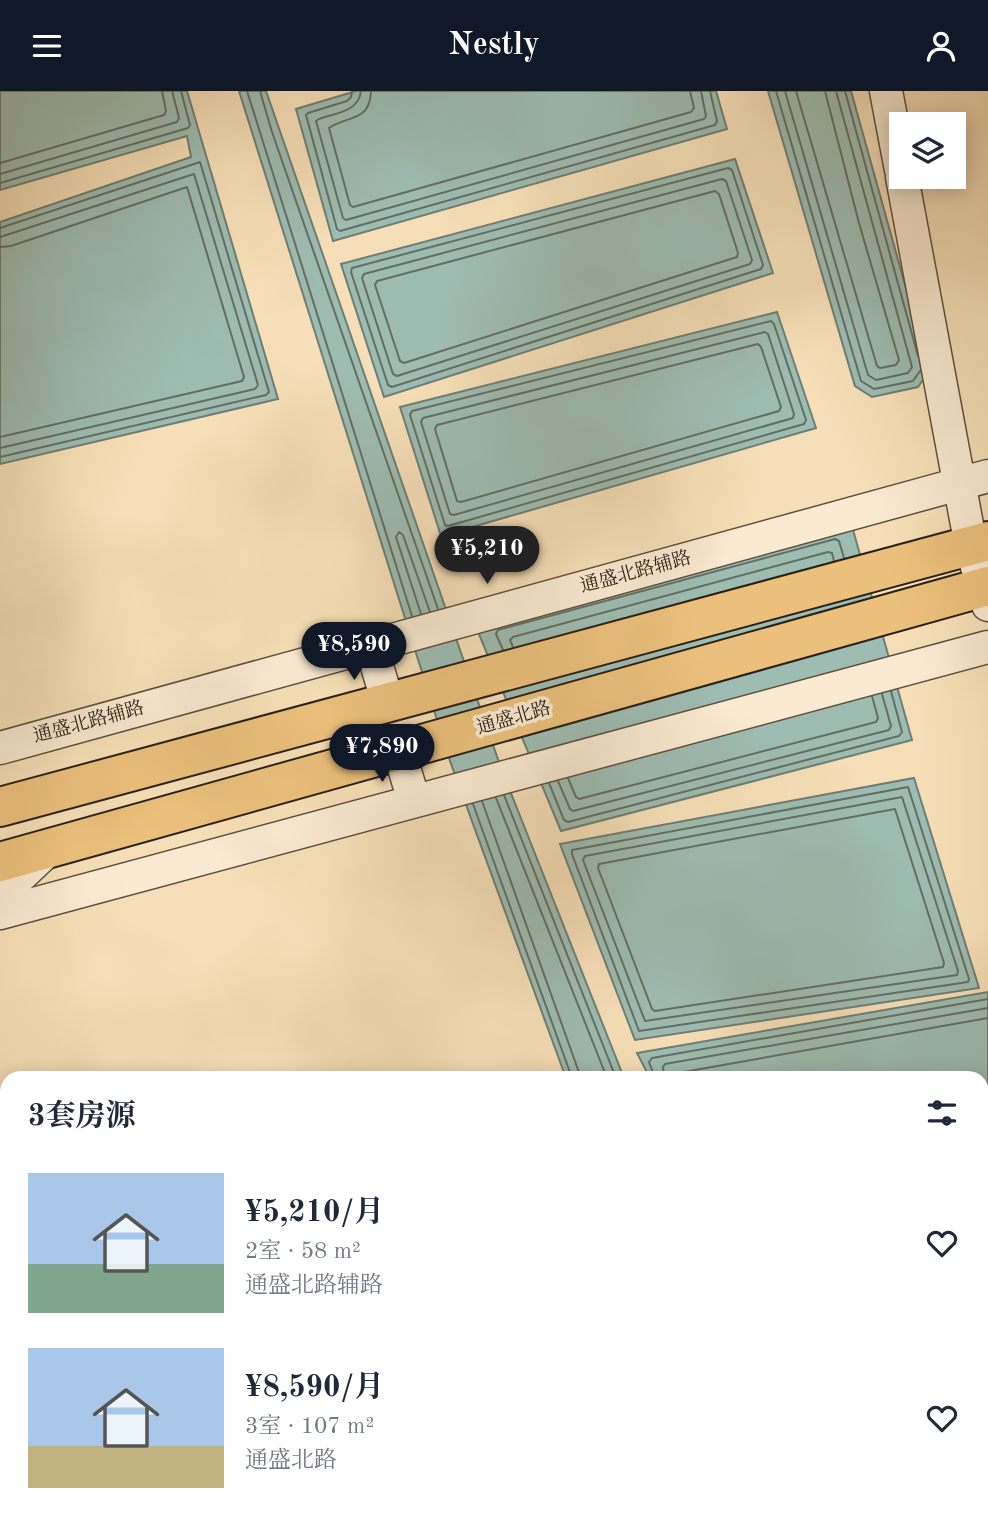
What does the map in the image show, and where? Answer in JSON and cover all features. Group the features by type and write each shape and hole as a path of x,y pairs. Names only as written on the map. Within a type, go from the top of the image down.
{"main road":[{"path":"10,799 388,703 979,544"},
{"name":"通盛北路","path":"0,862 986,593"}],"street":[{"path":"886,91 890,112"},
{"path":"905,189 974,479 986,593"},
{"name":"通盛北路辅路","path":"0,748 974,479"},
{"path":"371,646 388,703"},
{"path":"0,912 988,647"},
{"path":"399,751 414,801"},
{"path":"0,895 51,848"}],"water":[{"path":"0,91 187,91 278,399 0,464 0,222 191,157 187,136 0,190"},
{"path":"239,91 266,91 501,768 621,1071 563,1071 450,761"},
{"path":"356,91 716,91 727,129 333,241 296,109"},
{"path":"768,91 851,91 929,371 918,387 872,397 855,386"},
{"path":"735,159 773,273 384,397 341,264"},
{"path":"777,312 816,428 441,536 400,407"},
{"path":"850,519 912,740 561,831 473,620"},
{"path":"914,778 979,988 635,1040 560,844"},
{"path":"988,992 988,1071 646,1071 637,1053"}]}
